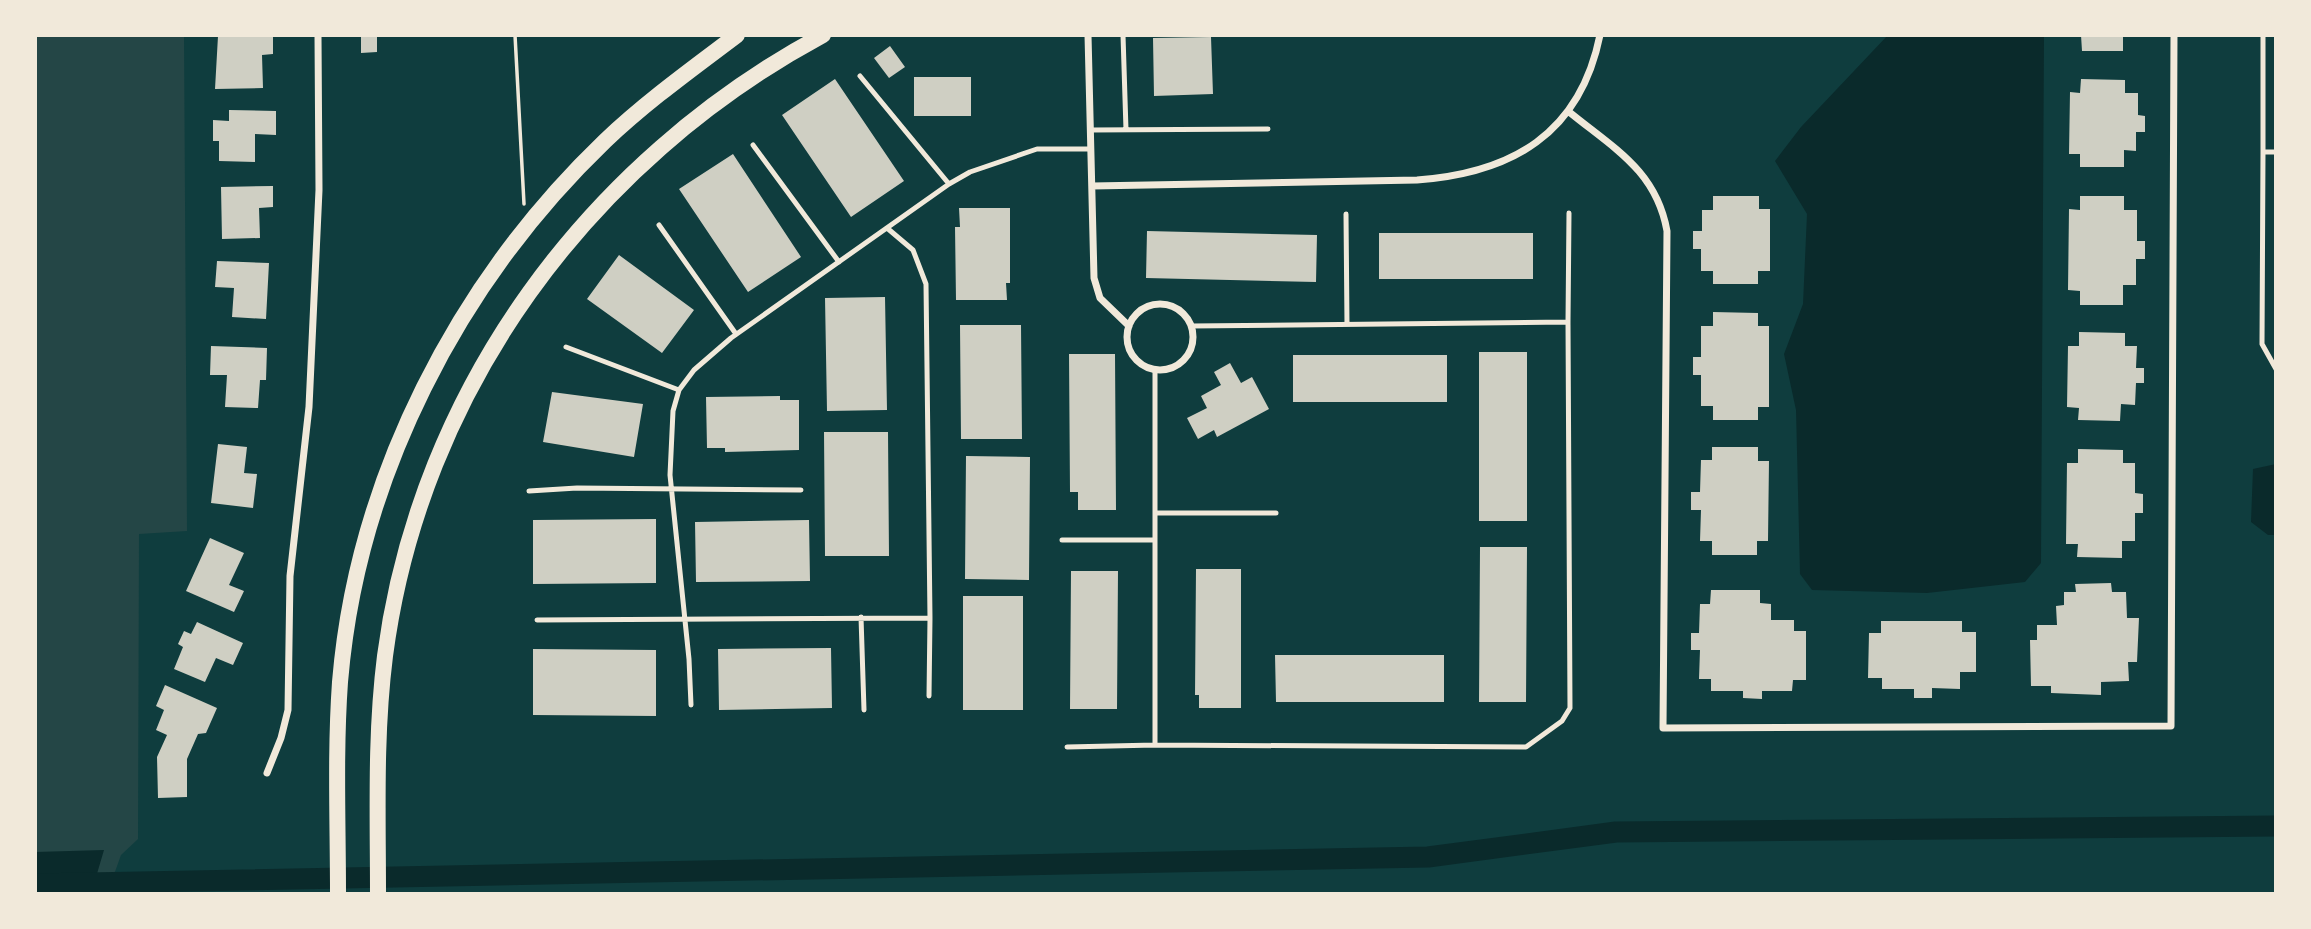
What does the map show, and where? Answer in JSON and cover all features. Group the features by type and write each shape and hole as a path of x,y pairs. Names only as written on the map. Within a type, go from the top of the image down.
{"main road":[{"path":"338,894 340,681 351,613 373,519 411,415 435,365 475,299 525,229 605,141 648,103 737,35"},
{"path":"378,894 380,709 394,601 425,490 468,390 524,297 557,253 632,172 717,100 823,35"}],"street":[{"path":"267,774 282,738 288,710 290,576 309,407 319,190 318,35"},
{"path":"1088,35 1094,278 1100,298 1129,326"},
{"path":"1092,186 1458,177 1489,168 1522,152 1549,133 1568,111 1586,84 1600,35"},
{"path":"1568,111 1633,164 1652,185 1663,206 1667,231 1663,728 2171,726 2174,35"},
{"path":"1166,305 1177,309 1191,326 1191,348 1186,358 1177,366 1155,370 1146,367 1132,354 1128,345 1129,326 1144,309 1166,305"}],"lane":[{"path":"1123,35 1126,130"},
{"path":"2263,35 2262,344 2276,369"},
{"path":"860,76 949,184"},
{"path":"1091,130 1268,129"},
{"path":"753,145 839,262"},
{"path":"691,705 671,490 673,411 679,390 694,370 736,334 949,184 970,173 1037,149 1091,149"},
{"path":"2263,152 2276,152"},
{"path":"1067,747 1526,747 1562,721 1570,708 1569,213"},
{"path":"1346,214 1347,324"},
{"path":"659,225 736,334"},
{"path":"887,228 913,250 926,284 929,696"},
{"path":"1191,326 1568,322"},
{"path":"566,347 679,390"},
{"path":"1155,370 1155,745"},
{"path":"529,491 577,488 802,490"},
{"path":"1155,513 1276,513"},
{"path":"1062,540 1155,540"},
{"path":"861,617 864,710"},
{"path":"537,620 930,618"}],"path":[{"path":"515,35 525,229"}],"shaded area":[{"path":"35,35 184,35 187,531 139,534 138,839 121,855 107,894 35,894"},
{"path":"1888,35 2044,35 2041,563 2025,582 1927,593 1812,590 1800,574 1796,410 1784,354 1803,304 1807,214 1775,161 1801,127"},
{"path":"2276,464 2276,535 2268,535 2251,522 2253,469"},
{"path":"104,850 91,894 35,894 35,852"}],"building":[{"path":"273,35 273,54 262,55 263,88 215,89 218,36"},
{"path":"361,35 377,35 377,52 361,53"},
{"path":"2081,35 2123,35 2123,51 2082,51"},
{"path":"1211,37 1213,94 1154,96 1153,38"},
{"path":"890,46 905,67 889,78 874,58"},
{"path":"914,77 971,77 971,116 914,116"},
{"path":"835,79 904,181 851,217 782,115"},
{"path":"2081,79 2125,80 2125,93 2138,93 2138,115 2145,116 2145,132 2136,132 2136,151 2124,150 2124,167 2080,167 2080,154 2069,154 2070,92 2080,93"},
{"path":"229,110 276,111 276,135 255,134 255,162 219,161 219,141 213,141 213,120 229,121"},
{"path":"733,154 801,257 748,292 679,189"},
{"path":"273,186 273,207 259,208 260,238 222,239 221,187"},
{"path":"1713,196 1759,196 1759,209 1770,209 1770,271 1758,271 1758,284 1713,284 1713,271 1701,271 1701,249 1693,249 1693,231 1702,231 1702,210 1713,210"},
{"path":"2080,196 2124,196 2124,210 2137,210 2137,241 2145,241 2145,259 2136,259 2136,285 2123,285 2123,305 2080,305 2080,291 2068,290 2069,209 2080,210"},
{"path":"959,208 1010,208 1010,283 1006,283 1007,300 956,300 955,227 960,227"},
{"path":"1147,231 1317,235 1316,282 1146,278"},
{"path":"1379,233 1533,233 1533,279 1379,279"},
{"path":"619,255 694,310 662,353 587,299"},
{"path":"217,261 269,263 266,319 232,317 234,288 215,287"},
{"path":"885,297 887,410 827,411 825,298"},
{"path":"1713,312 1758,313 1758,326 1769,326 1769,407 1758,407 1758,420 1713,420 1713,406 1701,406 1701,375 1693,375 1693,357 1701,357 1701,326 1713,326"},
{"path":"960,325 1021,325 1022,439 961,439"},
{"path":"2079,332 2125,333 2125,346 2137,346 2136,368 2144,368 2144,383 2136,383 2135,405 2121,404 2120,421 2078,420 2079,408 2067,407 2068,346 2079,346"},
{"path":"211,346 267,348 266,380 260,380 258,408 225,407 227,375 210,375"},
{"path":"1479,352 1527,352 1527,521 1479,521"},
{"path":"1069,354 1115,354 1116,510 1078,510 1078,492 1070,492"},
{"path":"1293,355 1447,355 1447,402 1293,402"},
{"path":"1230,363 1241,383 1252,377 1269,409 1217,437 1214,430 1198,439 1187,418 1207,408 1201,396 1221,385 1214,372"},
{"path":"552,392 643,404 634,457 543,442"},
{"path":"780,396 780,400 799,400 799,450 725,452 725,448 707,448 706,397"},
{"path":"824,432 888,432 889,556 825,556"},
{"path":"218,444 247,447 244,473 257,474 253,508 211,503"},
{"path":"1712,447 1758,447 1758,461 1769,461 1768,541 1757,541 1757,555 1712,555 1712,541 1700,541 1701,510 1691,510 1691,492 1700,492 1701,460 1712,460"},
{"path":"2078,449 2123,450 2123,463 2135,463 2135,493 2143,494 2143,513 2135,513 2135,541 2122,541 2122,558 2077,557 2078,544 2066,544 2067,463 2078,463"},
{"path":"966,456 1030,457 1029,580 965,579"},
{"path":"656,519 656,583 533,584 533,520"},
{"path":"809,520 810,581 696,582 695,522"},
{"path":"210,538 244,553 229,585 244,591 234,612 186,591"},
{"path":"1480,547 1527,547 1526,702 1479,702"},
{"path":"1196,569 1241,569 1241,708 1199,708 1199,695 1195,695"},
{"path":"1071,571 1118,571 1117,709 1070,709"},
{"path":"2111,583 2112,592 2126,592 2127,618 2139,618 2137,662 2128,662 2129,681 2101,682 2101,695 2051,693 2051,686 2031,686 2030,640 2037,640 2037,625 2057,625 2056,606 2064,605 2064,592 2076,592 2075,584"},
{"path":"1711,590 1760,590 1760,603 1771,604 1771,620 1794,620 1794,631 1806,631 1806,680 1793,680 1792,691 1762,691 1762,699 1743,698 1743,691 1711,691 1711,679 1699,679 1700,650 1691,650 1691,633 1699,633 1700,604 1710,604"},
{"path":"963,596 1023,596 1023,710 963,710"},
{"path":"1881,621 1962,621 1962,632 1976,632 1976,672 1960,672 1960,689 1932,688 1932,698 1914,698 1914,689 1882,689 1882,678 1868,678 1869,633 1881,633"},
{"path":"197,622 243,643 233,665 216,658 205,682 174,669 183,647 178,644 184,631 191,634"},
{"path":"831,648 832,708 719,710 718,649"},
{"path":"533,649 656,650 656,716 533,715"},
{"path":"1275,655 1444,655 1444,702 1276,702"},
{"path":"165,685 217,708 206,733 198,734 187,759 187,797 158,798 157,757 167,735 156,730 164,710 156,706"}],"waterway":[{"path":"35,884 1428,857 1616,832 2276,826"}]}
